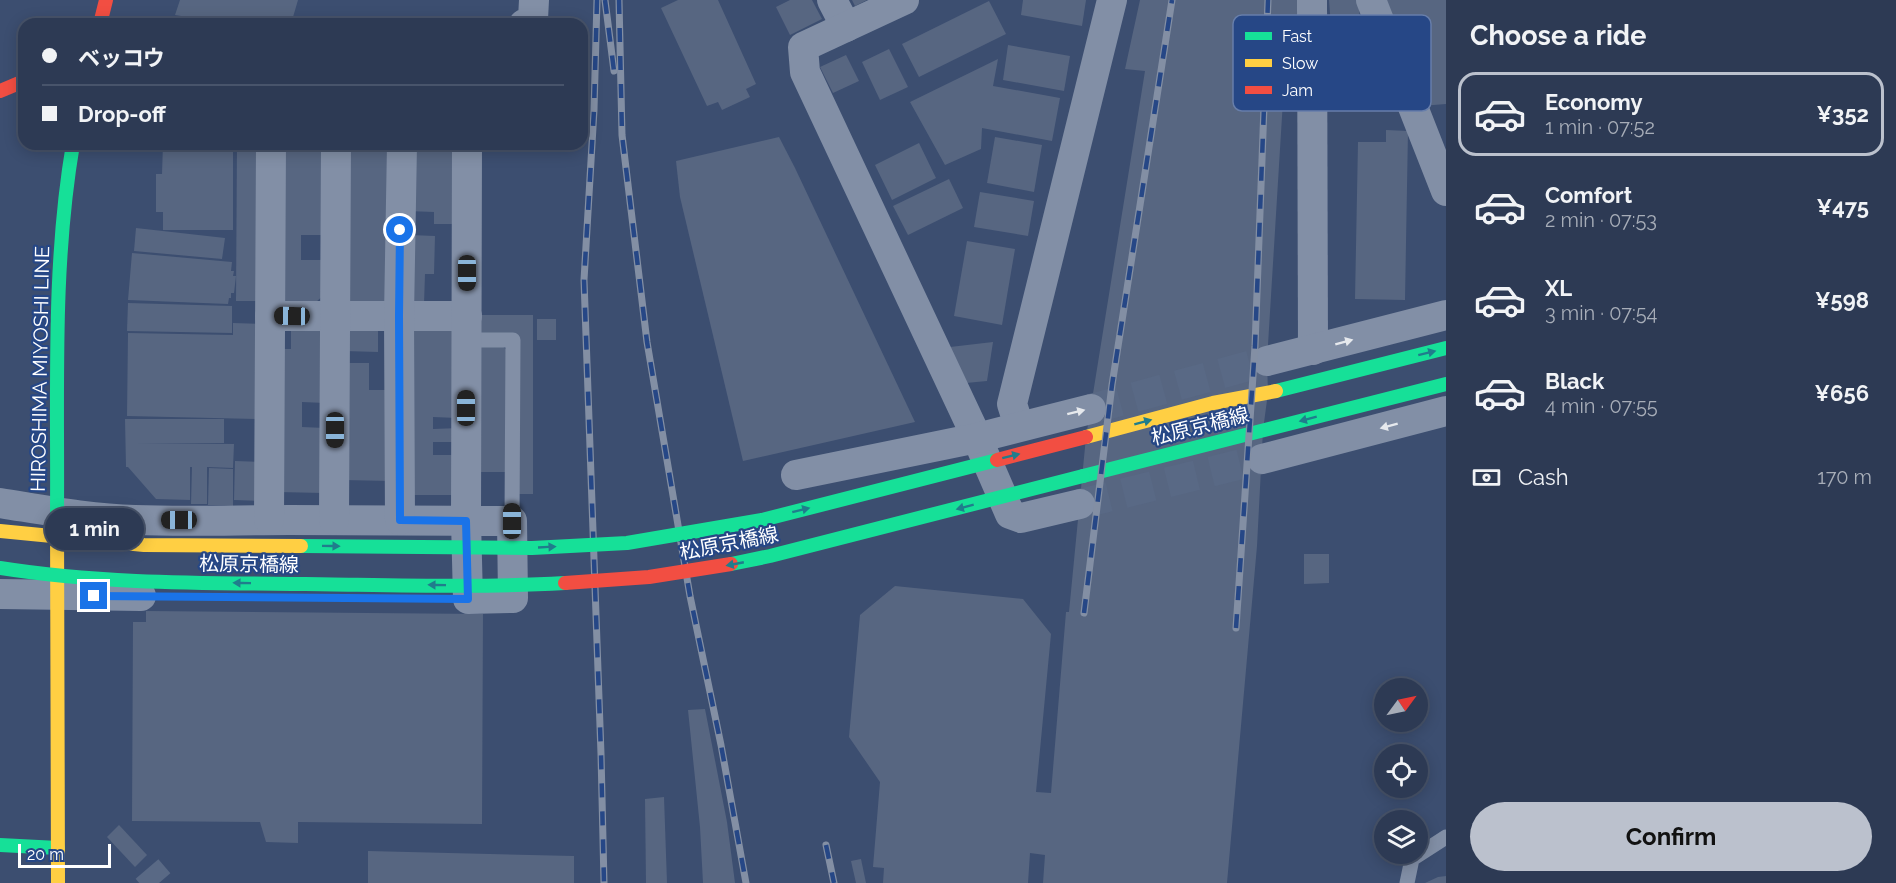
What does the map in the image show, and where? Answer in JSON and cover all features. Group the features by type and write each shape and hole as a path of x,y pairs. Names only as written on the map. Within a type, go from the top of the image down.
{"street":[{"path":"102,18 106,0"},
{"path":"533,18 534,0"},
{"path":"832,0 846,27"},
{"path":"904,0 803,47 805,72 977,438 1010,514 1021,518 1080,504"},
{"path":"1019,426 1012,404 1112,0"},
{"path":"1312,0 1312,15"},
{"path":"1371,0 1377,15"},
{"path":"0,91 18,84"},
{"path":"1312,111 1313,350"},
{"path":"1415,111 1446,191"},
{"name":"HIROSHIMA MIYOSHI LINE","path":"58,883 56,786 60,267 67,174 72,150"},
{"path":"269,520 271,150"},
{"path":"334,520 336,150"},
{"path":"400,520 399,316 402,150"},
{"path":"467,150 466,521 468,599"},
{"path":"1267,361 1446,315"},
{"path":"270,316 399,316 467,328"},
{"name":"松原京橋線","path":"0,531 102,542 156,545 532,548 627,543 762,520 1213,403 1268,393 1446,348"},
{"name":"松原京橋線","path":"0,568 55,576 143,582 477,585 544,585 676,574 759,559 826,543 1446,384"},
{"path":"796,475 977,438 1092,408"},
{"path":"1262,459 1446,411"},
{"path":"0,503 134,520 512,521 513,598 0,594"},
{"path":"0,845 58,848"}],"lane":[{"path":"467,328 513,340 512,521"},
{"path":"1407,883 1413,860 1446,837"}],"building":[{"path":"180,0 298,0 293,18 180,18 181,16 175,15"},
{"path":"678,0 718,0 756,84 746,89 750,97 722,110 718,102 707,106 661,8"},
{"path":"790,0 812,0 822,19 790,35 776,7"},
{"path":"852,0 867,0 855,6"},
{"path":"1023,0 1086,0 1082,26 1021,15"},
{"path":"1140,0 1301,0 1302,15 1233,15 1233,111 1282,111 1267,361 1268,393 1263,430 1257,546 1227,883 1043,883 1045,855 1030,853 1028,883 883,883 884,868 873,867 880,782 849,737 860,615 895,586 1023,599 1051,634 1036,792 1051,793 1066,612 1069,612 1086,437 1145,71 1125,69"},
{"path":"1329,0 1358,0 1360,15 1330,15"},
{"path":"1385,0 1446,0 1446,104 1431,105 1431,15 1391,15"},
{"path":"989,1 1006,34 919,77 902,44"},
{"path":"1008,45 1070,56 1064,91 1003,80"},
{"path":"889,49 908,87 880,100 862,62"},
{"path":"846,55 859,81 833,93 820,67"},
{"path":"998,59 993,86 1060,98 1052,141 982,128 981,149 945,165 910,102"},
{"path":"1386,130 1408,131 1405,300 1355,299 1358,142 1386,142"},
{"path":"779,137 915,422 743,461 680,197 676,161"},
{"path":"995,137 1042,145 1034,192 987,183"},
{"path":"919,143 936,178 892,200 875,165"},
{"path":"163,150 233,150 233,230 163,230 163,212 156,212 156,174 162,174"},
{"path":"237,150 263,150 267,301 236,301"},
{"path":"277,150 326,150 325,235 301,235 301,260 325,260 325,294 316,302 276,302"},
{"path":"343,150 398,150 394,305 341,304"},
{"path":"408,150 460,150 463,224 434,224 434,212 407,211"},
{"path":"949,179 963,208 908,235 893,206"},
{"path":"980,192 1034,201 1028,236 974,227"},
{"path":"136,228 225,238 222,259 134,251"},
{"path":"410,235 435,236 434,274 425,274 424,304 409,304"},
{"path":"967,241 1015,249 1002,325 954,316"},
{"path":"132,253 232,262 231,271 234,271 233,276 236,276 234,293 231,293 228,304 128,300"},
{"path":"128,303 232,306 232,333 127,331"},
{"path":"477,315 533,315 533,494 515,494 518,345 477,336"},
{"path":"537,319 556,319 556,340 537,340"},
{"path":"291,321 325,331 325,403 302,402 302,427 325,428 323,493 278,492 272,349 291,349"},
{"path":"378,322 378,352 344,351 344,331"},
{"path":"233,323 260,324 260,419 127,416 128,333 233,335"},
{"path":"406,324 448,324 457,333 457,418 433,417 433,429 459,428 459,442 433,442 433,455 458,455 457,495 407,495"},
{"path":"993,342 987,381 966,383 950,347"},
{"path":"473,343 499,343 510,353 509,472 475,472"},
{"path":"345,363 369,363 369,390 391,390 392,481 343,480"},
{"path":"125,419 224,419 224,443 138,443 234,444 233,468 207,467 207,504 191,504 192,467 190,467 190,500 156,499 126,467"},
{"path":"235,461 264,462 260,501 234,500"},
{"path":"209,468 233,469 233,506 208,505"},
{"path":"1304,554 1329,554 1329,583 1304,584"},
{"path":"146,611 483,614 482,824 298,822 298,843 266,842 260,822 132,821 133,622 146,622"},
{"path":"705,709 727,822 735,883 703,883 700,827 688,710"},
{"path":"664,797 667,883 646,883 645,799"},
{"path":"119,825 147,855 135,867 107,837"},
{"path":"368,851 574,856 574,883 368,883"},
{"path":"861,859 866,883 856,883 851,861"},
{"path":"1446,876 1446,883 1425,883 1438,877"}],"tunnel":[{"path":"1091,409 1267,361"},
{"path":"1080,504 1262,459"},
{"path":"147,869 159,883"}],"railway":[{"path":"597,0 594,110 584,280 604,883"},
{"path":"605,0 614,71"},
{"path":"619,0 622,135 647,342 690,596 721,745 746,883"},
{"path":"1084,613 1112,385 1172,0"},
{"path":"1267,15 1268,0"},
{"path":"1236,628 1255,346 1264,111"},
{"path":"826,845 834,883"}],"traffic: fast":[{"path":"57,516 59,283 66,190 72,150"},
{"path":"1276,391 1446,348"},
{"path":"1083,476 1446,384"},
{"path":"301,546 532,548 627,543 762,520 997,460"},
{"path":"731,564 1083,476"},
{"path":"0,568 76,577 190,583 468,586 565,583"},
{"path":"0,845 58,848"}],"traffic: slow":[{"path":"1086,437 1213,403 1276,391"},
{"path":"57,516 58,883"},
{"path":"0,531 144,545 301,546"}],"traffic: jam":[{"path":"102,18 106,0"},
{"path":"0,91 18,84"},
{"path":"997,460 1086,437"},
{"path":"565,583 649,577 731,564"}],"route":[{"path":"94,596 468,599 466,521 400,520 400,230"}]}
